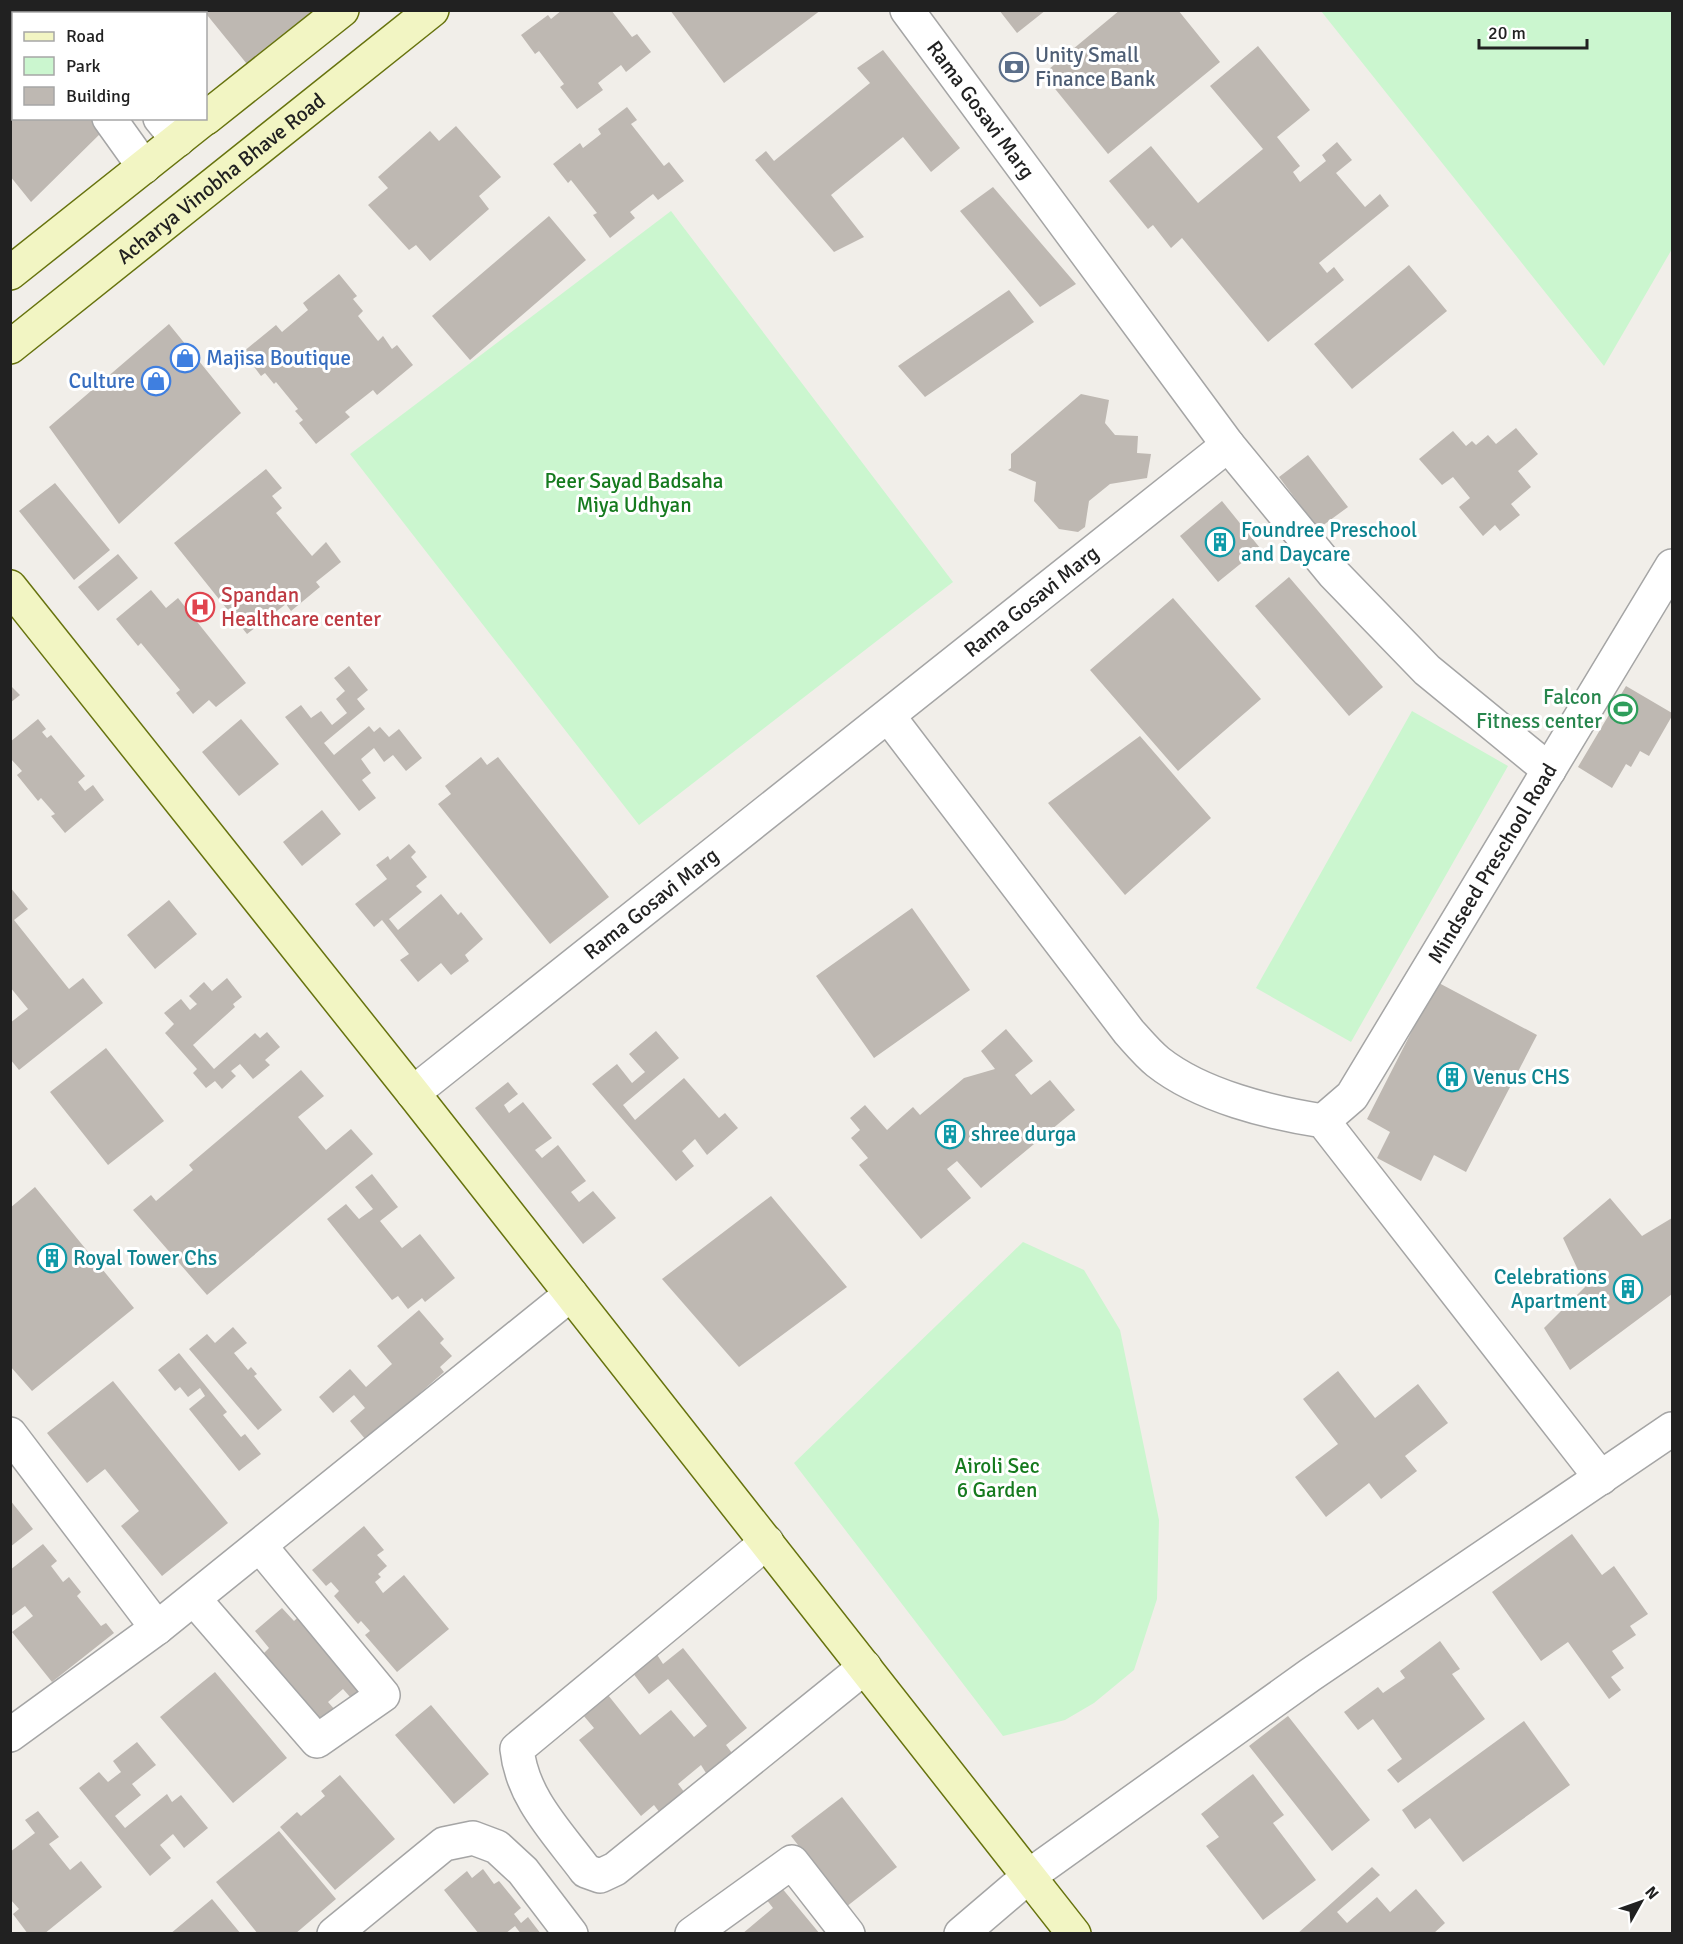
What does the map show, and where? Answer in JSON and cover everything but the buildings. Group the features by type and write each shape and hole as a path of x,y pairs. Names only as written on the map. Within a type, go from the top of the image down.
{"street":[{"path":"207,116 342,10"},
{"name":"Acharya Vinobha Bhave Road","path":"10,347 432,10"},
{"name":"Rama Gosavi Marg","path":"413,1093 1228,446 907,10"},
{"path":"110,120 144,167"},
{"path":"10,273 144,167 169,129 198,120"},
{"path":"1228,446 1334,574 1427,670 1549,770"},
{"name":"Mindseed Preschool Road","path":"1323,1121 1352,1096 1672,566"},
{"path":"10,587 413,1093 1074,1934"},
{"path":"889,717 1129,1032 1159,1063 1214,1093 1279,1114 1323,1121 1601,1478"},
{"path":"10,1735 194,1599 571,1294"},
{"path":"961,1934 1029,1876 1310,1675 1672,1429"},
{"path":"10,1434 157,1628"},
{"path":"767,1542 517,1749 519,1770 529,1794 586,1871 600,1875 615,1869 865,1667"},
{"path":"194,1599 317,1741 382,1695 260,1546"},
{"path":"334,1934 444,1845 473,1838 497,1847 523,1871 571,1934"},
{"path":"692,1934 792,1862 848,1934"}],"green space":[{"path":"1321,11 1672,11 1672,249 1604,366"},
{"name":"Peer Sayad Badsaha Miya Udhyan","path":"671,211 953,582 639,825 350,454"},
{"path":"1412,711 1508,766 1351,1042 1256,988"},
{"name":"Airoli Sec 6 Garden","path":"1023,1242 1084,1270 1120,1330 1159,1520 1157,1599 1134,1670 1094,1703 1065,1720 1003,1736 794,1463"}],"place":[{"name":"Unity Small Finance Bank","path":"1014,67"},
{"name":"Majisa Boutique","path":"185,358"},
{"name":"Culture","path":"156,381"},
{"name":"Foundree Preschool and Daycare","path":"1220,542"},
{"name":"Spandan Healthcare center","path":"200,607"},
{"name":"Falcon Fitness center","path":"1623,709"},
{"name":"Venus CHS","path":"1452,1077"},
{"name":"shree durga","path":"950,1134"},
{"name":"Royal Tower Chs","path":"52,1258"},
{"name":"Celebrations Apartment","path":"1628,1289"}]}
